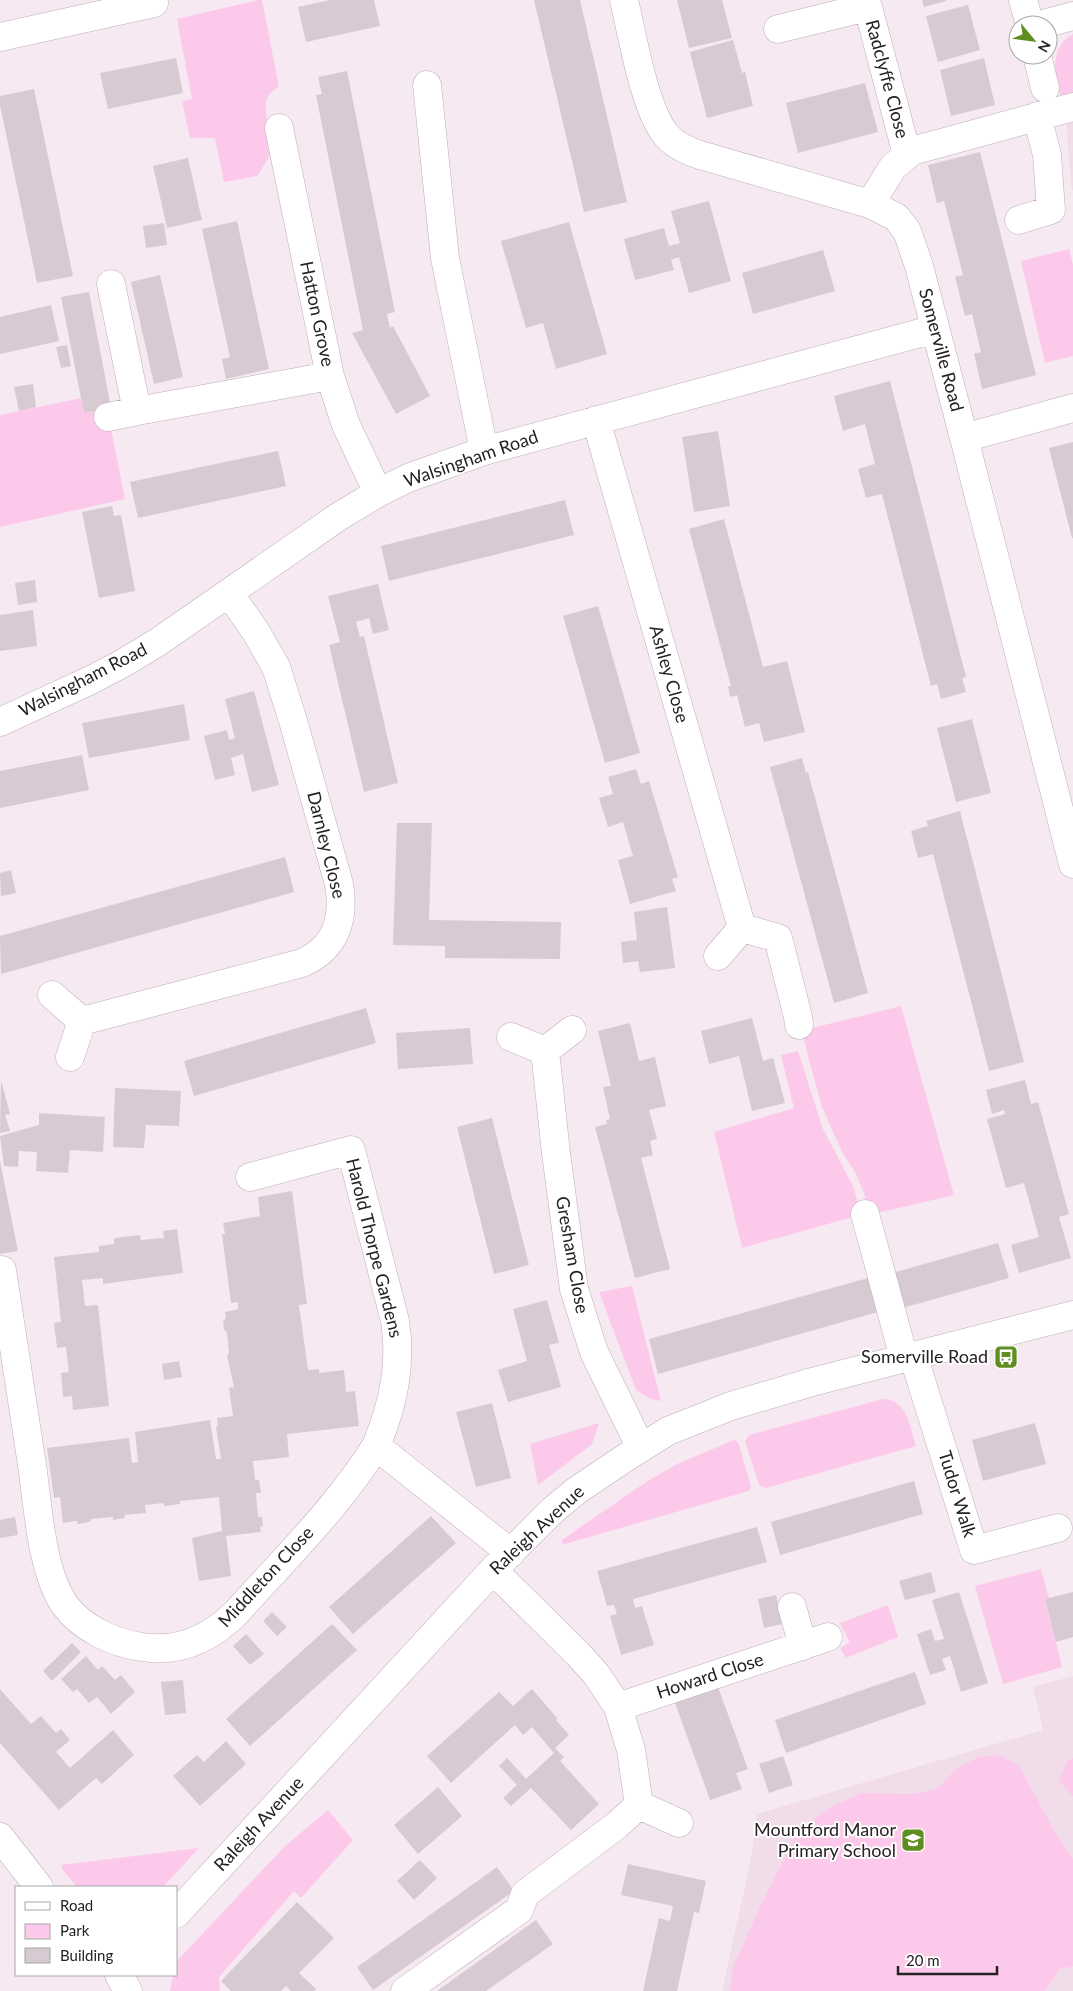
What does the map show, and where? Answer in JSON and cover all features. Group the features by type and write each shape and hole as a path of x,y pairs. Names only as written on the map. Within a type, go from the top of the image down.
{"street":[{"name":"Somerville Road","path":"624,0 649,102 658,125 673,142 681,148 700,155 870,204 896,217 907,231 913,245 964,438 1073,864"},
{"path":"1023,0 1027,15"},
{"path":"0,37 100,7 154,3"},
{"name":"Radclyffe Close","path":"778,29 868,7 907,155"},
{"path":"1058,20 1073,16"},
{"path":"1039,65 1045,88"},
{"path":"427,85 445,258 484,451"},
{"name":"Radclyffe Close","path":"870,204 894,166 907,155 919,149 1073,107"},
{"path":"1019,220 1051,210 1047,155 1037,116"},
{"name":"Hatton Grove","path":"279,128 330,376 346,425 378,493"},
{"path":"110,284 136,411"},
{"name":"Walsingham Road","path":"0,722 93,680 125,662 158,642 338,518 378,493 408,478 484,451 935,329"},
{"path":"108,417 330,376"},
{"path":"964,438 1073,408"},
{"name":"Ashley Close","path":"596,420 742,928"},
{"name":"Darnley Close","path":"82,1021 302,963 321,953 338,926 341,899 339,884 285,693 268,650 229,593"},
{"path":"718,956 742,928 778,938 799,1025"},
{"path":"52,995 82,1021 70,1058"},
{"path":"511,1037 544,1051 572,1030"},
{"name":"Gresham Close","path":"544,1051 574,1290 594,1352 641,1448"},
{"name":"Harold Thorpe Gardens","path":"250,1177 351,1150 395,1321 399,1349 395,1386 390,1408 376,1446"},
{"path":"865,1214 908,1357"},
{"name":"Middleton Close","path":"2,1270 9,1373 51,1577 65,1605 75,1616 100,1634 132,1645 164,1648 179,1646 208,1636 224,1625 352,1483 376,1446"},
{"name":"Raleigh Avenue","path":"178,1912 502,1561 547,1516 576,1492 641,1448 668,1431 713,1412 812,1382 1073,1315"},
{"name":"Tudor Walk","path":"908,1357 974,1550 1058,1528"},
{"path":"376,1446 502,1561 596,1674 618,1707 631,1750 639,1805"},
{"path":"792,1607 803,1646"},
{"name":"Howard Close","path":"618,1707 828,1637"},
{"path":"639,1805 679,1823"},
{"path":"405,1991 519,1910 525,1894 617,1825 639,1805"},
{"path":"0,1838 39,1886"},
{"path":"120,1976 128,1991"}],"shaded area":[{"path":"1073,122 1073,190 1072,191 1066,124"},
{"name":"Mountford Manor Primary School","path":"1073,1676 1073,1991 722,1991 750,1864 757,1814 1043,1730 1033,1687"}],"green space":[{"path":"262,0 279,87 267,98 266,114 271,148 266,163 257,176 224,182 215,138 190,138 182,101 192,99 177,19"},
{"path":"1073,34 1073,94 1061,97 1055,65 1058,65 1058,52 1065,40"},
{"path":"1069,249 1073,265 1073,356 1045,363 1021,261"},
{"path":"81,398 84,413 107,409 125,499 0,527 0,415"},
{"path":"901,1006 954,1195 869,1215 864,1193 855,1172 842,1152 822,1107 803,1036 804,1030"},
{"path":"798,1051 823,1129 854,1188 860,1215 742,1248 714,1132 794,1108 781,1055"},
{"path":"632,1286 661,1401 650,1399 636,1390 599,1292"},
{"path":"883,1399 891,1400 902,1409 906,1415 916,1446 766,1488 759,1485 745,1441 749,1435"},
{"path":"599,1423 592,1444 538,1485 530,1444"},
{"path":"734,1440 738,1442 751,1486 749,1491 565,1544 562,1543 562,1540 566,1537 646,1482 677,1464"},
{"path":"1041,1569 1049,1598 1045,1599 1062,1667 1003,1684 975,1586"},
{"path":"888,1605 898,1637 846,1658 840,1648 850,1642 840,1623"},
{"name":"Mountford Manor Primary School","path":"1000,1755 1019,1766 1055,1832 1073,1859 1073,1966 1060,1969 1045,1991 730,1991 733,1967 795,1837 827,1809 861,1793 911,1794 937,1789 955,1770 978,1757"},
{"path":"1073,1758 1073,1797 1059,1780 1067,1761"},
{"path":"328,1810 353,1840 301,1898 294,1891 219,1977 220,1991 170,1991 173,1976 178,1976 178,1960 285,1846"},
{"path":"199,1848 164,1886 76,1886 61,1865"}],"building":[{"path":"330,0 374,0 380,26 306,42 298,7"},
{"path":"534,0 580,0 627,202 584,212"},
{"path":"677,0 722,0 732,38 689,48"},
{"path":"922,0 946,0 946,1 924,7"},
{"path":"968,5 980,50 938,62 926,16"},
{"path":"733,40 742,73 745,72 753,106 707,118 690,52"},
{"path":"176,58 183,93 108,109 100,73"},
{"path":"984,58 995,105 951,116 940,70"},
{"path":"347,71 395,312 387,314 390,328 393,326 430,396 396,414 352,333 363,330 316,95 322,94 318,77"},
{"path":"865,83 878,132 798,153 786,103"},
{"path":"34,89 73,276 37,283 0,105 0,96"},
{"path":"980,152 1036,375 982,389 974,354 981,352 972,314 965,316 955,277 963,275 944,201 937,203 928,165"},
{"path":"188,158 202,220 167,228 153,166"},
{"path":"709,201 731,281 689,293 679,257 671,260 674,270 635,280 624,239 664,228 669,246 680,243 671,211"},
{"path":"237,221 269,369 226,379 222,359 230,357 202,229"},
{"path":"569,222 607,354 556,369 543,323 526,328 501,241"},
{"path":"164,223 167,245 146,248 143,226"},
{"path":"823,250 835,291 753,314 742,273"},
{"path":"160,275 183,377 154,384 131,282"},
{"path":"89,292 111,408 84,413 61,297"},
{"path":"51,305 59,341 0,354 0,317"},
{"path":"67,345 71,366 61,368 56,347"},
{"path":"890,381 966,677 962,678 966,692 941,699 937,684 931,686 882,494 866,498 858,469 875,464 865,424 843,431 834,396"},
{"path":"33,384 36,407 19,411 14,387"},
{"path":"718,431 730,506 694,512 682,437"},
{"path":"1073,442 1073,538 1072,538 1049,448"},
{"path":"278,451 286,486 138,518 130,482"},
{"path":"565,500 574,535 389,581 381,546"},
{"path":"112,506 114,516 121,515 135,591 99,598 82,512"},
{"path":"724,519 763,667 787,661 805,732 764,742 759,723 745,727 737,695 730,697 728,686 731,686 689,529"},
{"path":"35,580 37,602 18,605 15,583"},
{"path":"378,584 389,630 373,634 369,618 356,622 360,637 364,636 398,783 364,792 329,645 340,642 328,596"},
{"path":"598,606 640,753 605,763 563,616"},
{"path":"33,610 37,646 0,651 0,615"},
{"path":"254,691 279,785 252,792 243,754 231,758 235,775 215,780 204,736 227,730 229,740 235,738 225,699"},
{"path":"184,704 190,740 89,758 82,723"},
{"path":"972,719 991,793 956,802 937,728"},
{"path":"82,755 89,790 0,808 0,771"},
{"path":"802,758 806,773 808,772 868,993 834,1003 770,767"},
{"path":"636,769 641,784 649,781 678,877 672,879 676,891 630,904 618,860 633,856 623,822 608,827 599,798 613,794 608,777"},
{"path":"960,811 1024,1062 989,1071 933,854 918,858 911,831 928,826 926,821"},
{"path":"397,823 432,823 429,920 561,922 560,959 445,958 445,946 393,945"},
{"path":"285,857 294,892 1,974 0,936"},
{"path":"11,870 16,893 1,896 0,873"},
{"path":"667,907 675,968 640,972 638,961 623,963 621,942 637,940 634,912"},
{"path":"366,1008 376,1043 194,1096 184,1061"},
{"path":"752,1018 763,1061 773,1058 785,1103 752,1111 739,1056 709,1064 701,1031"},
{"path":"630,1023 639,1061 655,1057 666,1106 649,1110 657,1139 650,1141 653,1155 641,1158 670,1269 635,1278 595,1127 607,1124 606,1120 610,1119 603,1087 611,1086 598,1031"},
{"path":"470,1028 473,1064 398,1069 396,1033"},
{"path":"1,1080 10,1114 5,1115 10,1131 0,1133"},
{"path":"1025,1080 1031,1104 1038,1102 1069,1214 1059,1217 1071,1258 1019,1273 1011,1245 1039,1237 1024,1183 1006,1188 987,1119 1005,1114 1004,1110 992,1114 986,1090"},
{"path":"115,1088 181,1091 179,1126 146,1125 144,1148 113,1147"},
{"path":"39,1113 105,1117 103,1152 70,1150 68,1173 36,1171 37,1152 19,1151 18,1167 4,1166 0,1136 39,1125"},
{"path":"492,1118 529,1265 494,1274 457,1127"},
{"path":"0,1161 18,1251 0,1254"},
{"path":"292,1191 307,1304 299,1305 308,1370 319,1369 319,1373 344,1370 346,1392 355,1391 359,1426 287,1434 289,1457 253,1461 255,1480 259,1480 261,1493 256,1493 258,1517 262,1517 263,1526 260,1527 261,1532 226,1536 231,1576 199,1581 192,1538 222,1531 219,1497 180,1501 180,1504 164,1506 164,1503 145,1505 146,1513 124,1515 125,1518 113,1520 113,1517 91,1519 90,1522 77,1524 77,1521 63,1523 60,1497 54,1498 47,1448 129,1438 132,1463 138,1462 135,1432 210,1420 216,1459 221,1459 216,1427 218,1426 217,1418 233,1416 229,1388 234,1387 227,1356 229,1353 227,1332 224,1330 223,1321 226,1318 225,1312 238,1309 238,1302 231,1303 222,1234 225,1234 223,1223 260,1216 258,1197"},
{"path":"177,1229 183,1273 103,1284 103,1278 82,1280 85,1306 98,1305 109,1406 73,1410 72,1396 63,1397 61,1373 69,1372 66,1347 57,1348 54,1323 61,1322 54,1257 99,1252 99,1246 114,1244 114,1238 140,1235 141,1240 164,1238 163,1231"},
{"path":"998,1243 1009,1278 899,1309 889,1274"},
{"path":"868,1278 878,1312 658,1374 649,1339"},
{"path":"547,1300 559,1343 549,1345 561,1387 508,1402 498,1370 527,1361 513,1309"},
{"path":"179,1361 182,1377 164,1380 162,1364"},
{"path":"492,1403 511,1478 476,1487 456,1412"},
{"path":"1035,1423 1046,1464 983,1481 972,1440"},
{"path":"914,1481 923,1514 780,1555 771,1522"},
{"path":"431,1516 456,1543 353,1634 329,1607"},
{"path":"15,1517 18,1535 0,1538 0,1520"},
{"path":"757,1527 767,1562 633,1599 635,1608 642,1606 654,1645 621,1655 610,1616 617,1614 614,1605 607,1606 597,1571"},
{"path":"931,1572 936,1592 905,1600 899,1581"},
{"path":"959,1592 988,1683 961,1692 950,1656 942,1659 946,1670 930,1675 917,1634 931,1629 935,1641 944,1639 932,1600"},
{"path":"1073,1592 1073,1637 1056,1642 1045,1599"},
{"path":"776,1595 783,1624 764,1628 758,1599"},
{"path":"272,1612 287,1627 277,1636 263,1621"},
{"path":"332,1624 357,1650 250,1746 226,1719"},
{"path":"246,1634 264,1654 250,1665 233,1646"},
{"path":"72,1643 81,1652 52,1681 43,1671"},
{"path":"86,1656 98,1670 102,1666 115,1680 121,1675 135,1692 111,1714 97,1697 89,1703 77,1689 73,1692 61,1679"},
{"path":"915,1672 926,1704 786,1753 775,1720"},
{"path":"183,1680 186,1713 165,1715 161,1682"},
{"path":"718,1687 748,1769 736,1773 742,1789 710,1800 675,1703"},
{"path":"0,1689 31,1724 41,1716 56,1733 61,1729 70,1740 56,1752 70,1768 113,1730 134,1755 102,1784 96,1778 59,1810 0,1743"},
{"path":"532,1689 569,1735 555,1748 564,1757 560,1761 599,1804 571,1830 531,1788 511,1806 503,1798 517,1785 499,1766 507,1758 526,1779 554,1753 532,1727 523,1735 515,1725 451,1783 427,1756 499,1692 513,1706"},
{"path":"226,1741 246,1764 200,1806 173,1776 197,1755 204,1762"},
{"path":"783,1756 793,1785 769,1793 759,1764"},
{"path":"438,1787 462,1816 418,1854 394,1825"},
{"path":"420,1860 437,1878 414,1900 397,1881"},
{"path":"628,1864 706,1881 699,1913 694,1912 677,1991 643,1991 659,1918 670,1921 673,1906 621,1895"},
{"path":"497,1867 514,1891 373,1990 357,1967"},
{"path":"297,1902 334,1938 299,1973 316,1989 314,1991 291,1991 286,1986 281,1991 231,1991 221,1981"},
{"path":"536,1920 553,1944 486,1991 437,1991"}],"place":[{"name":"Somerville Road","path":"1006,1357"},
{"name":"Mountford Manor Primary School","path":"913,1840"}]}
